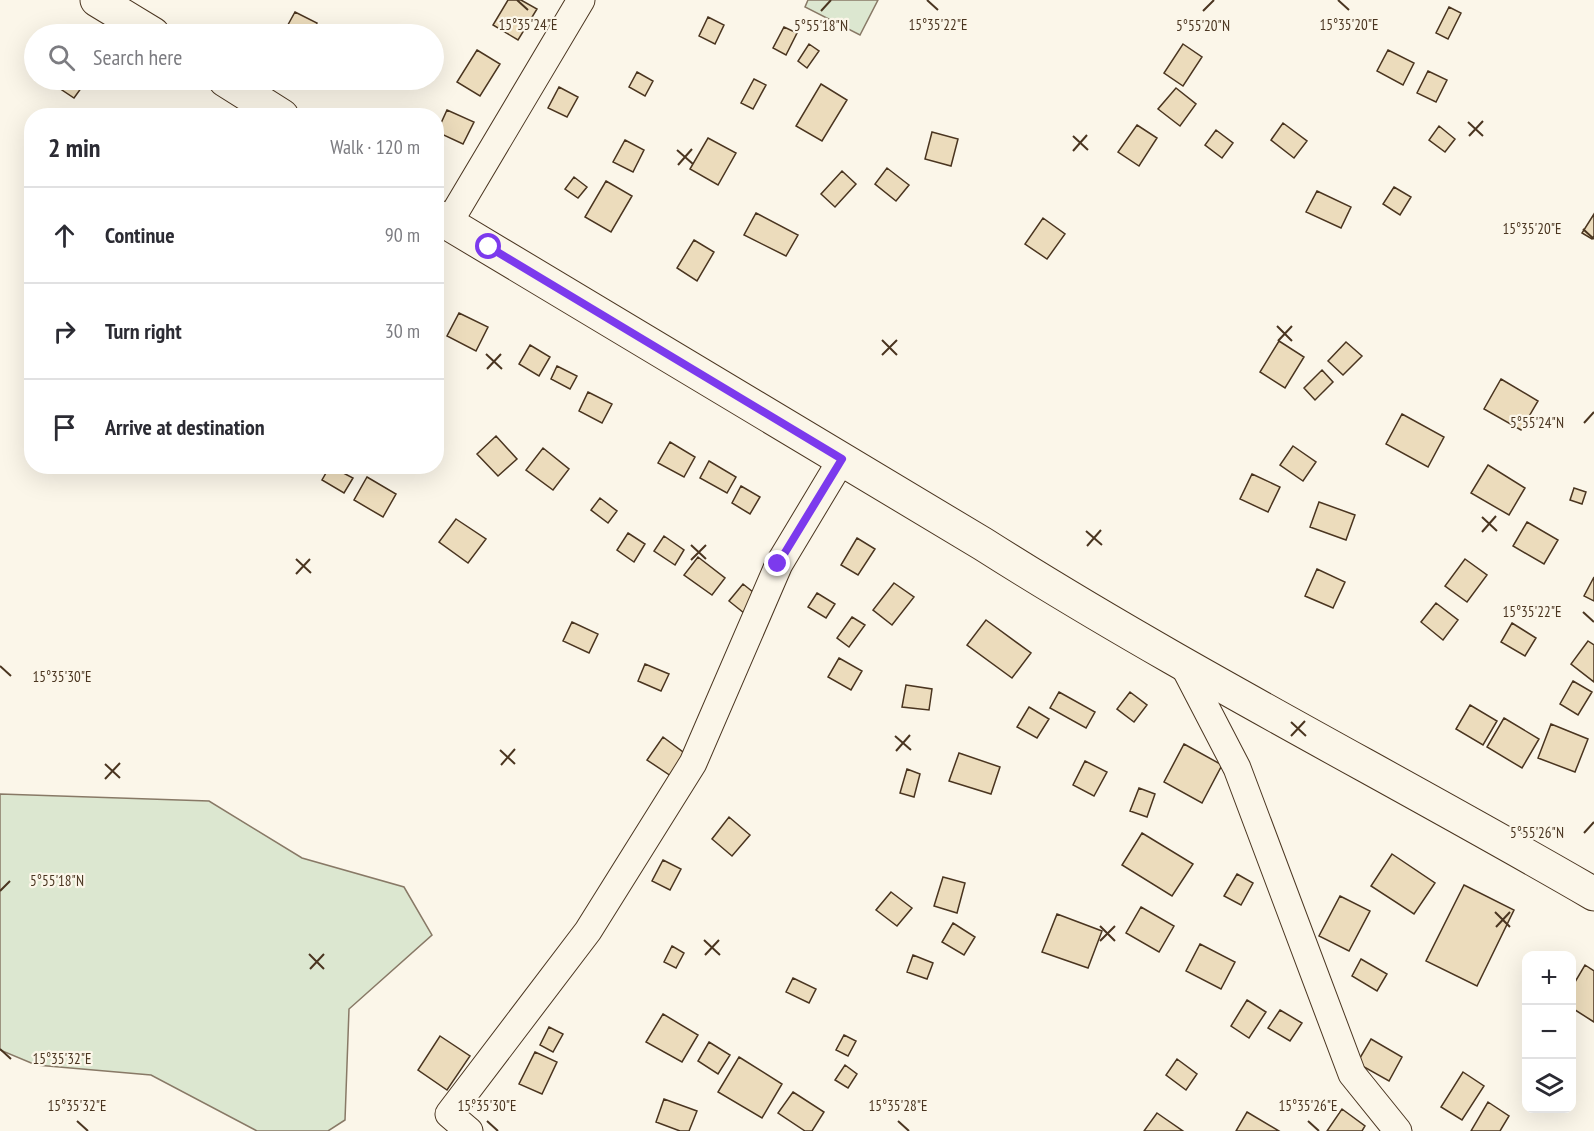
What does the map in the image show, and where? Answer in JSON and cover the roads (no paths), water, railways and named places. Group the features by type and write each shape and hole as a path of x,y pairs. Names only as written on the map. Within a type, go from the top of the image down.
{"main road":[{"path":"97,0 137,24"},
{"path":"241,90 269,108"},
{"path":"444,221 1061,593 1183,664 1594,894"}],"street":[{"path":"444,217 581,0"},
{"path":"469,1131 449,1114 588,931 693,763 778,564 842,459"},
{"path":"1183,664 1237,768 1352,1074 1398,1131"}]}
